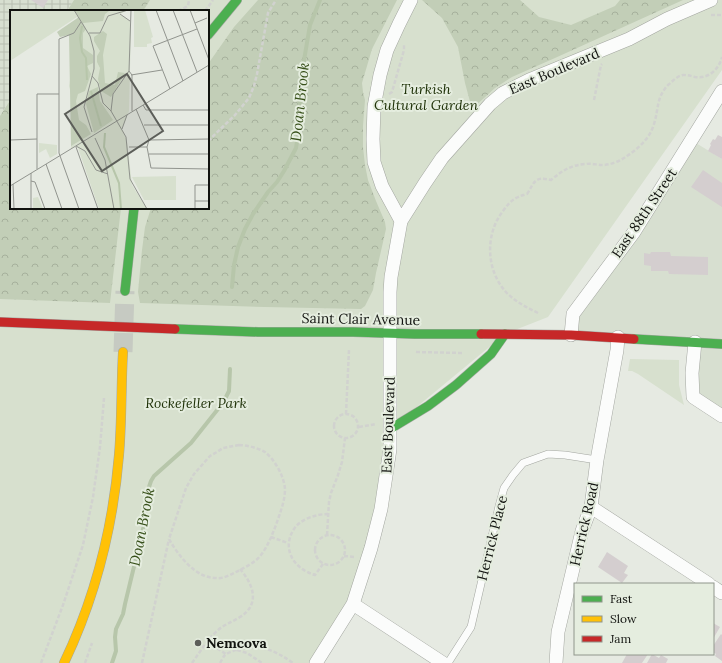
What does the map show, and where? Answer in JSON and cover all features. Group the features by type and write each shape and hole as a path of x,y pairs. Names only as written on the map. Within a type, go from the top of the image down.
{"main road":[{"path":"209,34 237,0"},
{"path":"124,291 134,209"},
{"name":"Saint Clair Avenue","path":"0,322 258,332 390,332 415,334 571,335 722,344"},
{"path":"386,426 428,406 456,385 491,354 505,334"},
{"path":"64,663 73,646 86,613 108,530 115,493 119,455 123,352"}],"street":[{"path":"401,221 382,186 374,162 374,107 380,75 387,50 411,0"},
{"name":"East Boulevard","path":"316,663 353,604 371,548 381,509 390,448 386,426 391,277 401,221 442,158 485,110 503,93 530,80 629,39 667,19 711,0"},
{"name":"East 88th Street","path":"571,335 573,314 634,232 722,91"},
{"name":"Herrick Road","path":"557,663 558,632 582,531 591,507 597,460 618,338"},
{"path":"696,342 692,373 693,397 722,416"},
{"path":"591,507 706,583"},
{"path":"353,604 444,663"}],"lane":[{"name":"Herrick Place","path":"448,663 471,627 499,506 504,488 513,475 523,463 548,454 597,460"}],"path":[{"path":"180,10 188,6 189,0"},
{"path":"206,10 213,0"},
{"path":"209,140 235,115 248,98 254,86 268,13 276,0"},
{"path":"710,15 722,15"},
{"path":"387,95 392,92 404,50 405,45 402,40"},
{"path":"538,313 509,295 495,274 491,258 490,242 492,229 499,215 514,199 527,194 531,186 537,180 542,178 551,180 563,170 576,165 606,165 629,155 640,147 649,136 660,96 665,88 673,80 684,75 701,77 711,73 719,64 722,57"},
{"path":"594,100 601,65 608,61"},
{"path":"346,414 349,350"},
{"path":"416,352 463,354"},
{"path":"41,663 63,605 83,545 94,490 105,396"},
{"path":"350,414 354,416 359,426 358,431 353,437 345,438 338,435 335,431 334,424 338,417 350,414"},
{"path":"359,426 386,426"},
{"path":"327,536 331,493 342,462 345,438"},
{"path":"142,663 169,539 186,488 194,474 210,456 223,448 239,444 247,445 265,452 274,462 283,478 285,489 284,501 267,547 253,563 217,579 201,574 188,564 175,550 169,539"},
{"path":"323,564 315,575 300,568 291,556 288,543 294,528 304,520 319,514 328,514"},
{"path":"271,537 288,543"},
{"path":"322,537 337,537 344,545 344,556 337,564 323,564 316,557 316,544 322,537"},
{"path":"344,556 355,557"},
{"path":"192,663 220,628 242,616 252,603 253,594 251,586 247,577 240,569"},
{"path":"208,642 226,654"},
{"path":"220,663 226,654 236,649 252,647 265,648 276,652 293,663"},
{"path":"236,649 248,653 262,663"}],"shaded area":[{"path":"0,0 74,0 68,10 10,10 10,101 0,116"},
{"path":"691,140 722,159 722,416 693,397 695,342 571,335 573,314"}],"green space":[{"name":"Rockefeller Park","path":"74,0 722,0 722,70 548,317 505,334 390,429 371,548 333,636 316,663 0,663 0,116 10,101 10,209 209,209 209,10 68,10"},
{"path":"74,0 150,0 143,10 68,10"},
{"path":"258,0 397,0 372,49 362,83 365,100 363,147 365,165 368,180 385,222 386,229 373,290 365,306 361,309 140,303 138,292 142,250 145,227 151,209 209,209 209,63 234,27"},
{"path":"422,0 520,0 539,17 571,25 615,6 620,0 683,0 512,77 495,88 472,109 458,47 442,18"},
{"path":"10,101 10,209 121,209 110,303 0,299 0,116"},
{"path":"630,359 679,360 679,385 684,405 638,374 628,371"}],"building":[{"path":"31,0 48,0 43,8"},
{"path":"718,135 722,137 722,159 708,151 713,139 715,140"},
{"path":"703,170 722,183 722,207 691,187"},
{"path":"651,252 670,252 671,256 708,257 708,275 669,274 668,271 651,271 651,266 644,265 644,253 650,254"},
{"path":"607,552 628,566 624,573 628,575 622,583 598,567"},
{"path":"714,624 720,627 714,637"},
{"path":"721,634 722,661 715,656 714,644"},
{"path":"626,655 647,655 642,663 622,663"},
{"path":"651,655 659,658 661,655 668,659 666,663 647,663"}],"waterway":[{"name":"Doan Brook","path":"232,287 234,265 238,247 245,229 253,214 284,171 296,148 301,78 310,25 320,0"},
{"name":"Doan Brook","path":"112,663 116,651 116,629 123,614 144,525 151,481 154,476 191,443 218,409 229,391 230,369"}],"tunnel":[{"path":"123,352 125,291"}],"traffic: fast":[{"path":"209,34 237,0"},
{"path":"125,291 134,209"},
{"path":"175,329 258,332 481,334"},
{"path":"390,429 428,406 456,385 491,354 505,334"},
{"path":"634,339 722,344"}],"traffic: slow":[{"path":"64,663 85,613 93,588 101,562 112,509 120,442 123,352"}],"traffic: jam":[{"path":"0,322 175,329"},
{"path":"481,334 571,335 634,339"}],"place":[{"name":"Nemcova","path":"198,643"}],"park label":[{"name":"Turkish Cultural Garden","path":"426,98"}]}
